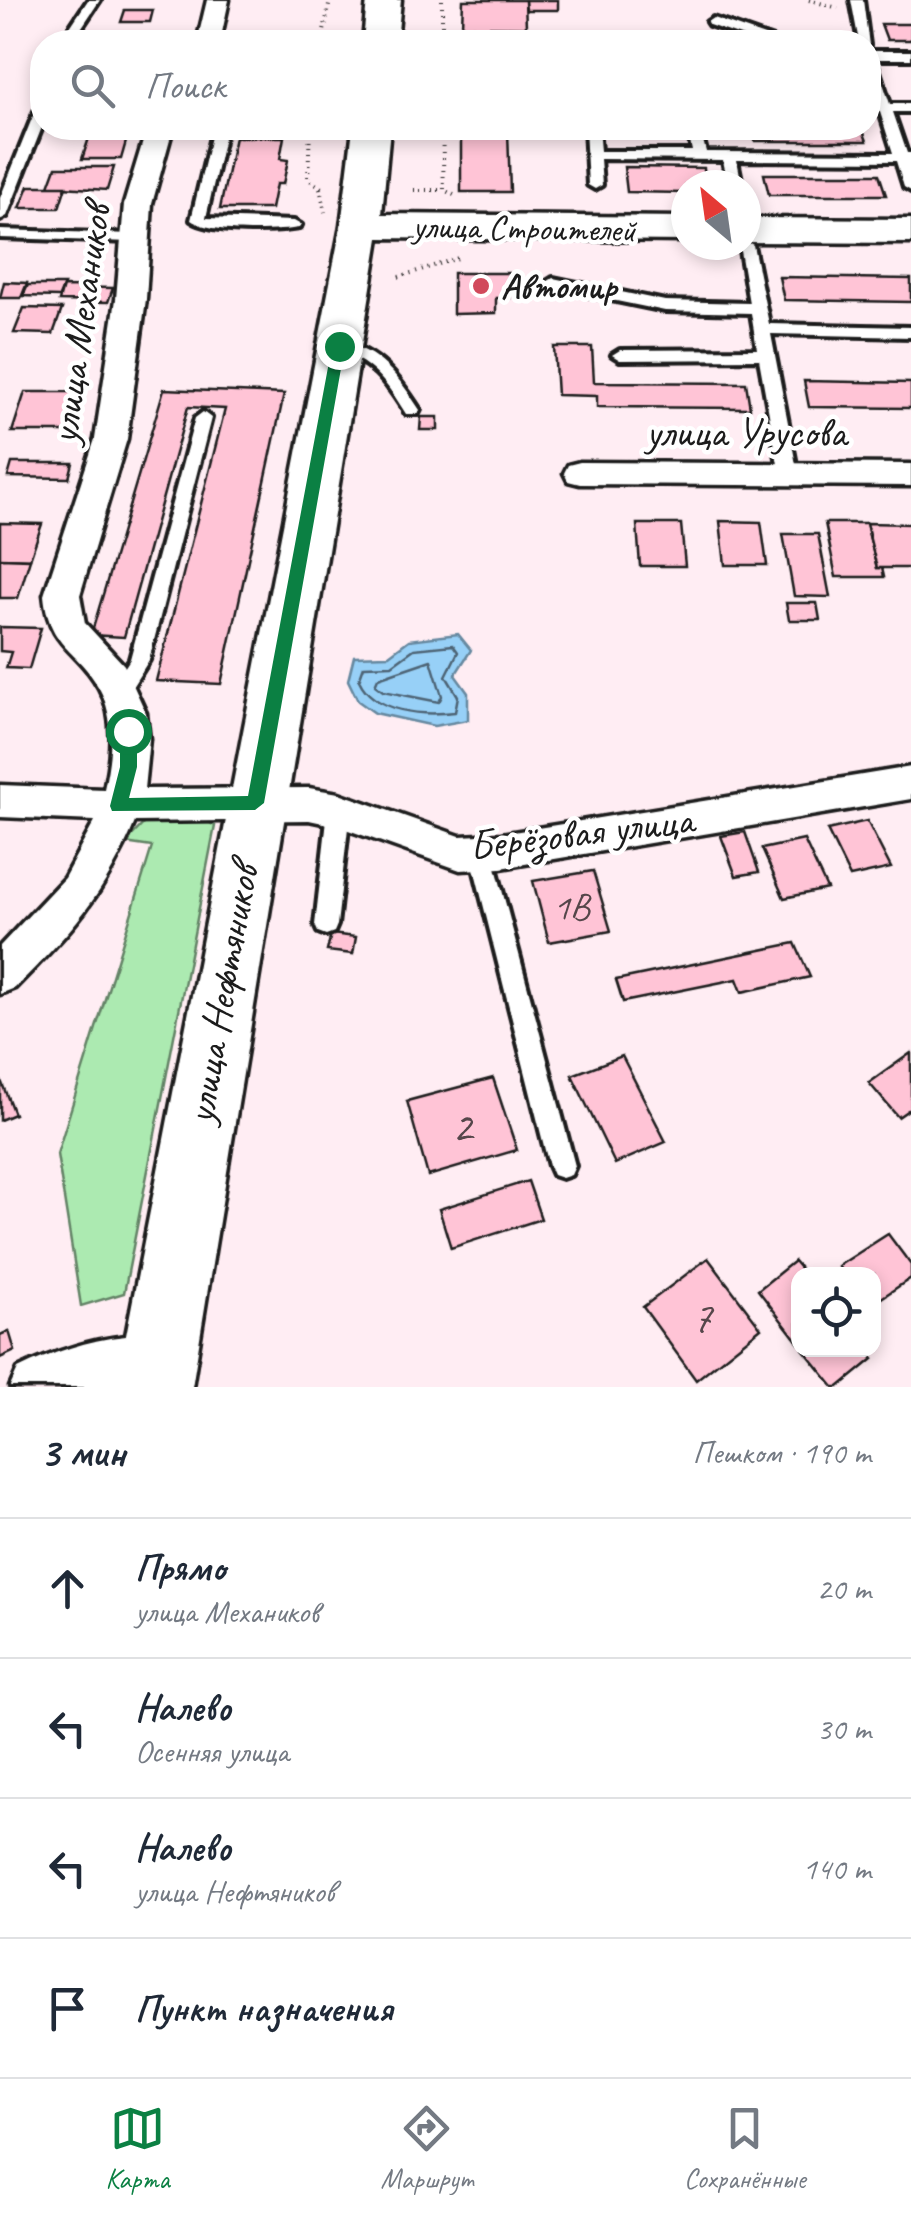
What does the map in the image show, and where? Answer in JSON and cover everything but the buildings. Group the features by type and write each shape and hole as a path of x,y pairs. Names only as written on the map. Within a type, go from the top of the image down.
{"main road":[{"path":"381,30 384,0"},
{"name":"улица Нефтяников","path":"156,1375 339,346 348,207 368,140"},
{"name":"улица Строителей","path":"348,207 671,228"},
{"path":"761,230 911,231"}],"street":[{"path":"212,30 218,0"},
{"name":"улица Механиков","path":"0,974 78,892 100,853 129,767 128,731 120,690 108,670 68,630 62,614 62,595 111,439 131,299 138,204 157,140"},
{"name":"улица Урусова","path":"580,474 911,475"},
{"name":"Берёзовая улица","path":"0,800 118,806 309,804 340,810 432,846 481,852 911,783"},
{"path":"36,1387 88,1366 118,1360 156,1375"}],"lane":[{"path":"74,30 94,0"},
{"path":"857,0 863,30"},
{"path":"713,22 735,30"},
{"path":"881,55 911,54"},
{"path":"881,99 906,157 911,187"},
{"path":"881,108 911,108"},
{"path":"0,216 30,140"},
{"path":"216,140 198,220 208,224 294,225"},
{"path":"592,140 595,185"},
{"path":"697,140 700,156"},
{"path":"593,155 906,157"},
{"path":"729,156 732,170"},
{"path":"0,252 4,234 133,238"},
{"path":"749,260 789,474"},
{"path":"553,284 665,306 759,308"},
{"path":"762,329 911,332"},
{"path":"339,346 360,349 373,356 412,410"},
{"path":"620,355 767,354"},
{"path":"120,690 140,660 203,418"},
{"path":"326,925 340,810"},
{"path":"481,852 562,1166"}],"path":[{"path":"324,30 330,0"},
{"path":"442,0 442,30"},
{"path":"310,140 308,178 348,207"},
{"path":"414,190 444,190"},
{"path":"399,277 465,255"}],"green space":[{"path":"191,813 215,826 124,1293 81,1306 57,1154 152,847 125,843 152,815"}],"water":[{"path":"458,634 471,650 455,675 468,693 468,720 434,726 375,713 358,701 348,680 354,656 389,655 409,640"}],"place":[{"name":"Автомир","path":"481,286"}],"route":[{"path":"128,731 129,767 118,806 255,803 339,346"}]}
